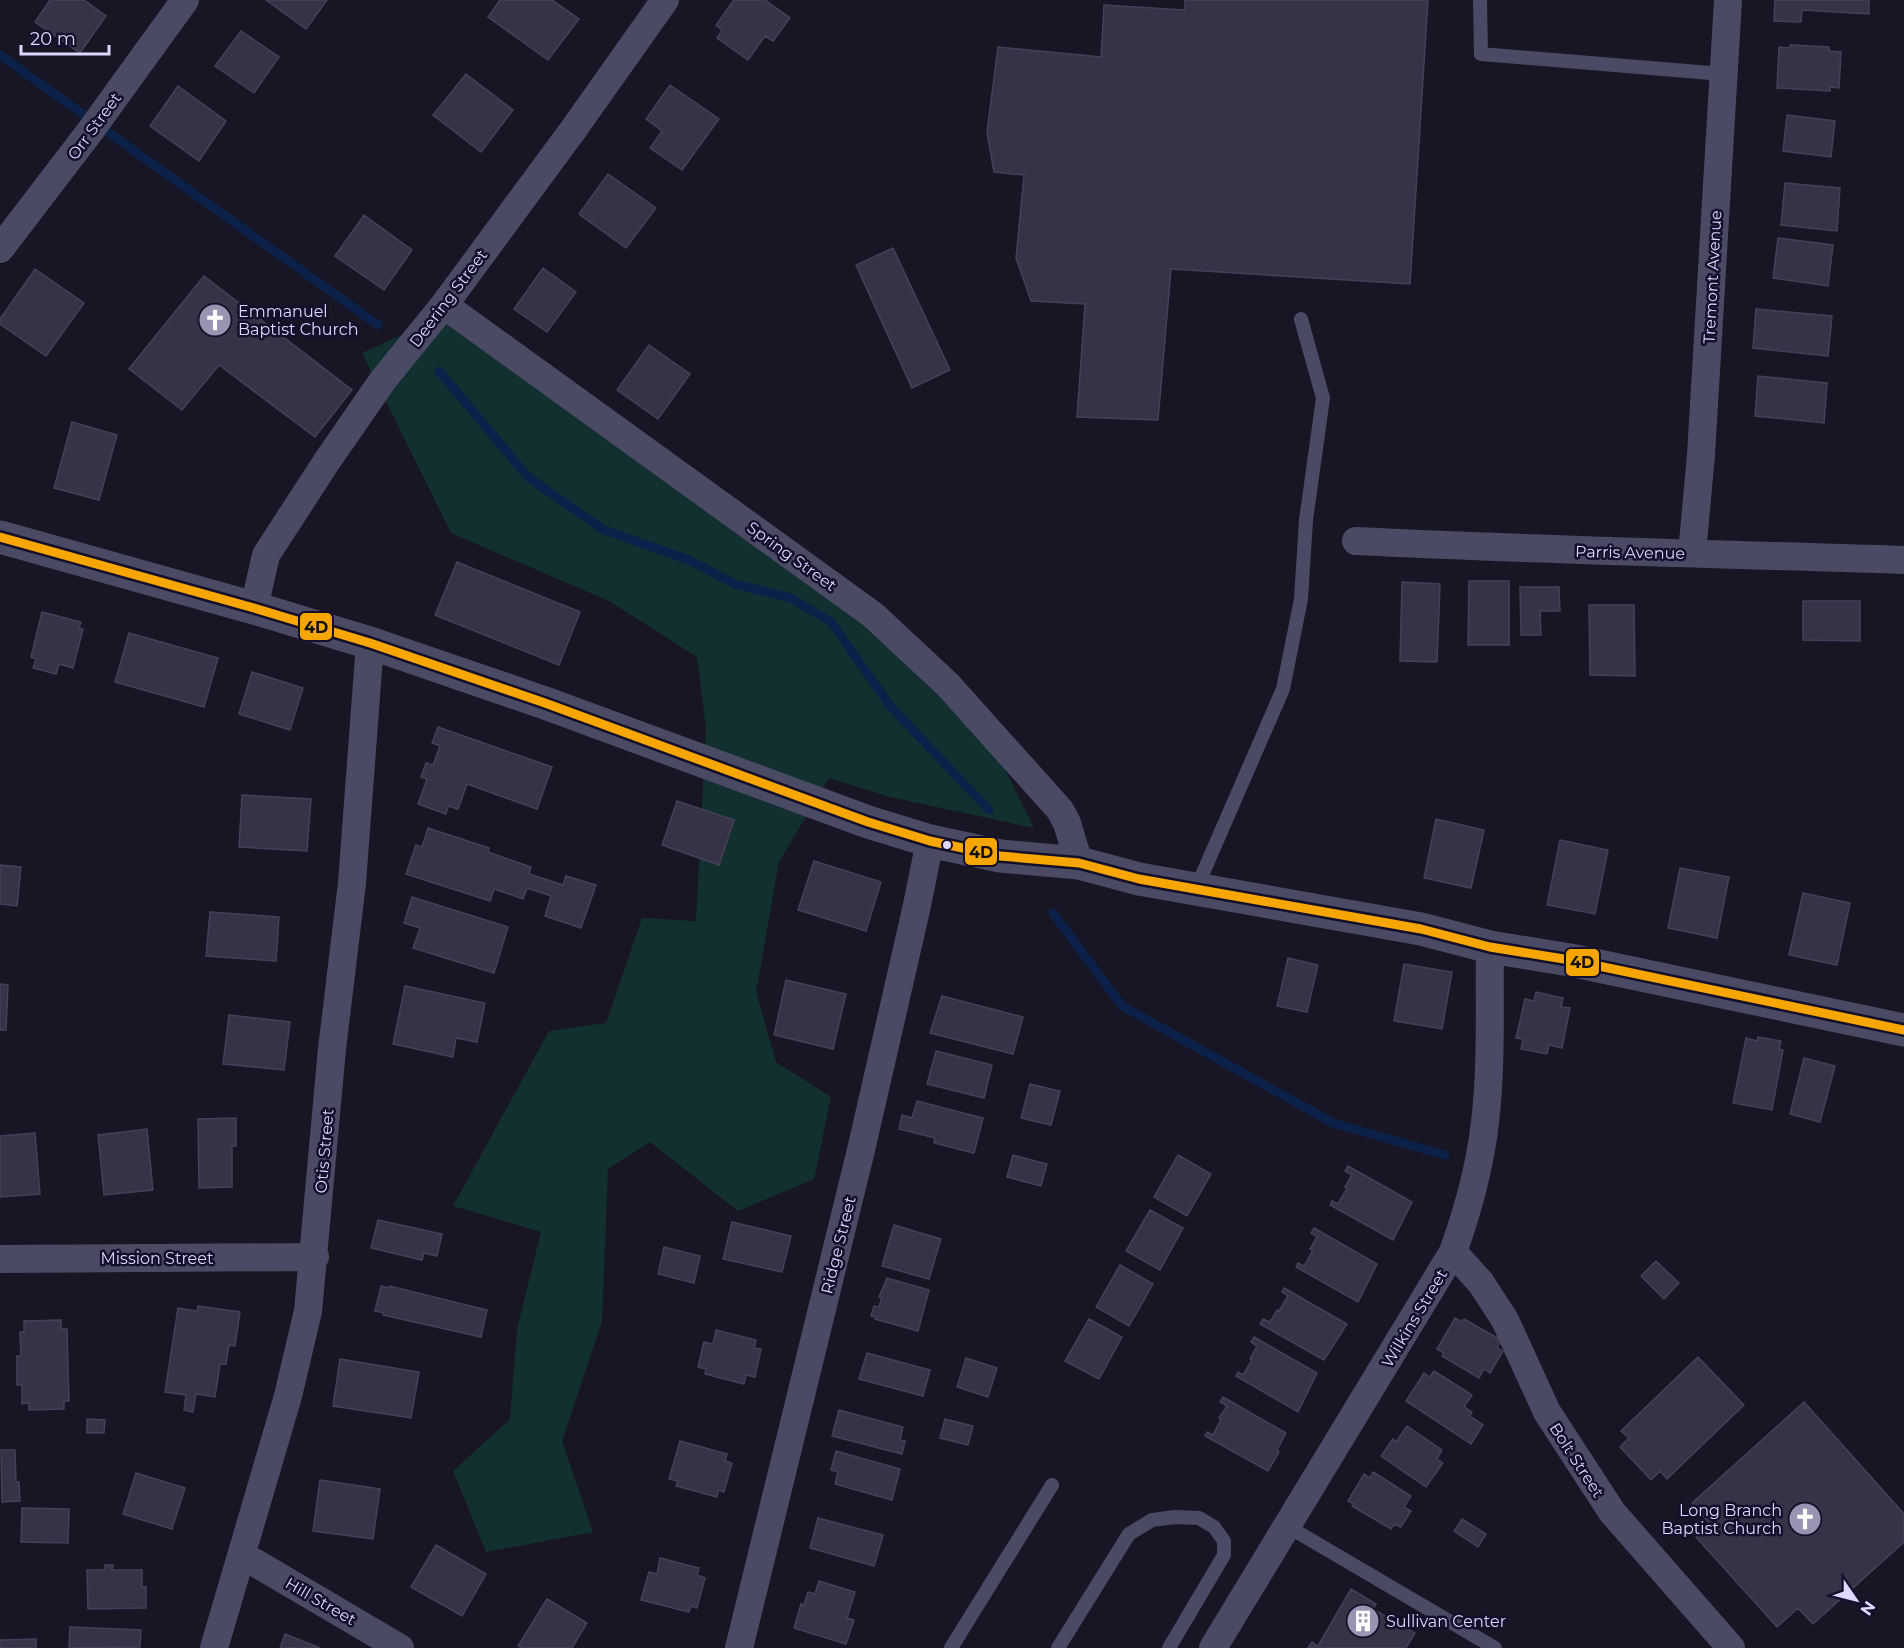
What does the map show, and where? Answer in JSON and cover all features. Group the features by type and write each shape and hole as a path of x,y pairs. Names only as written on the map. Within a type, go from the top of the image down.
{"street":[{"name":"Orr Street","path":"0,249 97,122 185,0"},
{"name":"Deering Street","path":"254,608 266,555 327,461 383,380 444,305 665,0"},
{"name":"Tremont Avenue","path":"1692,553 1701,455 1728,0"},
{"name":"Spring Street","path":"444,305 873,615 948,685 1060,810 1067,823 1079,863"},
{"path":"0,537 254,608 370,644 545,703 868,822 930,841 1000,856 1079,863 1139,879 1421,929 1490,947 1570,960 1904,1030"},
{"name":"Parris Avenue","path":"1356,541 1546,550 1904,560"},
{"name":"Otis Street","path":"214,1648 288,1396 308,1311 315,1257 332,1049 352,883 370,644"},
{"name":"Ridge Street","path":"740,1648 861,1150 930,841"},
{"name":"Wilkins Street","path":"1213,1648 1453,1252 1470,1205 1485,1122 1489,1068 1490,947"},
{"name":"Bolt Street","path":"1453,1252 1481,1283 1505,1320 1547,1412 1612,1512 1731,1648"},
{"name":"Mission Street","path":"0,1259 315,1257"},
{"name":"Hill Street","path":"242,1555 400,1648"}],"lane":[{"path":"1480,0 1481,54 1724,74"},
{"path":"1196,889 1283,688 1301,599 1306,520 1323,398 1301,319"},
{"path":"951,1648 1052,1485"},
{"path":"1058,1648 1129,1534 1152,1520 1175,1516 1199,1518 1214,1527 1224,1541 1224,1555 1169,1648"},
{"path":"1287,1526 1495,1648"}],"green space":[{"path":"440,317 650,440 977,712 1034,828 890,797 829,778 779,862 756,992 776,1062 831,1097 814,1179 738,1211 650,1142 608,1169 602,1321 562,1441 593,1532 486,1552 453,1471 510,1419 517,1329 541,1232 453,1206 549,1031 606,1023 642,918 696,921 706,728 697,657 609,601 451,533 362,353"}],"building":[{"path":"50,0 84,0 106,16 80,53 35,22"},
{"path":"266,0 327,0 306,29"},
{"path":"500,0 552,0 579,19 548,60 488,17"},
{"path":"734,0 765,0 790,18 773,41 765,36 748,60 717,38 722,30 716,25"},
{"path":"1185,0 1428,0 1410,284 1171,269 1158,420 1077,417 1085,304 1031,301 1016,258 1024,175 994,172 987,132 998,47 1101,57 1104,5 1185,10"},
{"path":"1775,0 1869,0 1869,14 1802,10 1801,22 1774,21"},
{"path":"241,31 279,57 254,93 215,66"},
{"path":"1790,45 1829,47 1829,51 1841,52 1839,88 1830,87 1830,91 1777,88 1779,47 1789,48"},
{"path":"466,74 513,110 481,152 433,115"},
{"path":"670,85 719,119 682,170 650,148 662,131 646,119"},
{"path":"178,86 226,121 199,161 150,126"},
{"path":"1787,115 1835,121 1831,157 1783,151"},
{"path":"608,174 656,208 626,248 579,214"},
{"path":"1785,183 1840,188 1837,231 1781,225"},
{"path":"364,215 412,250 384,290 335,256"},
{"path":"1778,238 1833,245 1828,286 1773,278"},
{"path":"893,248 950,370 912,388 856,265"},
{"path":"543,268 576,292 547,332 514,309"},
{"path":"35,269 84,303 46,356 0,324 0,319"},
{"name":"Emmanuel Baptist Church","path":"204,276 352,390 315,437 219,365 182,410 129,369"},
{"path":"1756,309 1832,316 1828,356 1753,348"},
{"path":"649,345 690,374 658,419 617,390"},
{"path":"1758,376 1827,383 1824,423 1755,416"},
{"path":"72,422 117,435 99,500 54,488"},
{"path":"457,562 580,612 559,665 435,615"},
{"path":"1469,581 1509,581 1509,645 1468,645"},
{"path":"1402,582 1440,584 1437,662 1400,661"},
{"path":"1520,587 1559,587 1560,611 1540,611 1541,635 1521,635"},
{"path":"1803,601 1860,601 1860,641 1803,640"},
{"path":"1589,605 1634,605 1635,676 1590,675"},
{"path":"42,612 81,622 79,628 83,629 73,668 59,664 56,674 33,668 36,659 31,657"},
{"path":"129,633 218,658 204,707 115,682"},
{"path":"252,672 303,688 290,730 239,714"},
{"path":"438,727 552,767 537,809 467,784 458,809 448,806 446,814 418,804 427,779 421,777 426,763 433,765 440,746 432,743"},
{"path":"242,795 311,799 307,851 239,847"},
{"path":"677,801 734,820 719,865 662,845"},
{"path":"1436,819 1484,830 1471,888 1424,878"},
{"path":"428,828 489,848 488,852 531,867 529,874 563,885 566,876 596,885 581,928 545,916 551,896 527,888 523,899 494,889 490,901 406,874 416,845 422,847"},
{"path":"1560,840 1608,850 1595,914 1547,905"},
{"path":"814,861 881,882 866,931 798,910"},
{"path":"0,865 21,867 17,906 0,904"},
{"path":"1680,868 1729,877 1717,938 1668,928"},
{"path":"1803,893 1850,903 1837,965 1789,955"},
{"path":"412,897 508,927 494,973 413,948 420,928 404,923"},
{"path":"210,912 279,917 276,961 206,956"},
{"path":"1288,958 1318,965 1307,1012 1277,1006"},
{"path":"1404,964 1452,972 1442,1029 1394,1021"},
{"path":"786,980 846,994 833,1049 774,1035"},
{"path":"0,984 8,985 6,1030 0,1030"},
{"path":"405,986 485,1003 477,1042 456,1038 453,1057 393,1044"},
{"path":"1536,992 1563,998 1561,1007 1570,1008 1562,1048 1549,1045 1547,1054 1521,1049 1523,1039 1516,1038 1525,999 1534,1001"},
{"path":"942,996 1023,1017 1013,1054 930,1033"},
{"path":"229,1015 290,1022 284,1070 223,1064"},
{"path":"1758,1037 1781,1041 1779,1049 1783,1050 1772,1110 1733,1103 1746,1038 1757,1041"},
{"path":"936,1051 992,1065 984,1098 927,1084"},
{"path":"1804,1058 1835,1066 1820,1122 1790,1114"},
{"path":"1030,1084 1060,1091 1051,1125 1021,1118"},
{"path":"917,1101 983,1118 974,1153 934,1143 935,1138 899,1129 902,1115 912,1118"},
{"path":"236,1118 236,1146 232,1146 232,1187 199,1188 198,1119"},
{"path":"147,1129 153,1190 104,1195 98,1135"},
{"path":"35,1133 40,1194 0,1197 0,1136"},
{"path":"1013,1155 1047,1164 1041,1186 1007,1177"},
{"path":"1178,1155 1211,1174 1187,1216 1154,1197"},
{"path":"1348,1166 1412,1202 1393,1240 1330,1205 1332,1201 1338,1204 1347,1188 1345,1187 1352,1175 1345,1171"},
{"path":"1150,1210 1183,1228 1160,1270 1126,1251"},
{"path":"378,1220 442,1234 437,1256 424,1253 422,1260 371,1248"},
{"path":"732,1222 791,1236 782,1272 723,1259"},
{"path":"894,1225 941,1239 929,1279 882,1266"},
{"path":"1314,1228 1377,1264 1358,1302 1296,1267 1298,1263 1304,1266 1313,1250 1310,1249 1317,1237 1311,1233"},
{"path":"664,1247 700,1256 694,1283 658,1274"},
{"path":"1656,1261 1679,1283 1664,1299 1641,1276"},
{"path":"1120,1265 1153,1284 1129,1326 1096,1307"},
{"path":"887,1278 929,1290 918,1331 871,1316 874,1306 879,1307 882,1297 879,1297"},
{"path":"381,1286 389,1288 390,1286 487,1310 481,1337 383,1315 384,1313 375,1311"},
{"path":"1284,1288 1347,1324 1324,1360 1260,1324 1263,1319 1270,1322 1277,1310 1279,1311 1288,1296 1282,1292"},
{"path":"198,1306 240,1312 235,1346 229,1345 226,1364 220,1364 215,1397 196,1394 193,1412 184,1410 186,1395 165,1392 178,1308 197,1311"},
{"path":"1455,1318 1462,1322 1464,1319 1501,1340 1497,1348 1503,1351 1490,1373 1484,1369 1479,1378 1442,1356 1444,1353 1437,1349"},
{"path":"1089,1319 1122,1337 1099,1379 1065,1361"},
{"path":"61,1320 61,1329 67,1329 69,1401 64,1401 64,1409 29,1410 29,1403 22,1404 22,1385 17,1385 17,1356 21,1356 20,1332 24,1332 24,1321"},
{"path":"716,1330 756,1340 754,1348 761,1349 755,1377 746,1375 744,1384 705,1374 706,1369 698,1367 704,1342 713,1344"},
{"path":"1254,1337 1317,1373 1298,1412 1236,1376 1238,1372 1243,1375 1252,1360 1250,1359 1257,1346 1251,1342"},
{"path":"867,1353 930,1370 923,1396 859,1379"},
{"path":"1698,1357 1744,1405 1667,1479 1660,1471 1651,1480 1620,1447 1629,1438 1621,1431"},
{"path":"966,1358 997,1368 988,1397 957,1387"},
{"path":"340,1359 419,1372 411,1418 333,1406"},
{"path":"1434,1371 1472,1395 1464,1407 1472,1412 1470,1416 1483,1425 1471,1444 1406,1401 1424,1373 1430,1377"},
{"path":"1223,1397 1286,1433 1277,1450 1279,1452 1268,1471 1205,1436 1207,1432 1213,1435 1221,1419 1219,1418 1227,1406 1220,1402"},
{"name":"Long Branch Baptist Church","path":"1804,1402 1904,1514 1904,1542 1813,1624 1798,1608 1777,1627 1696,1537 1710,1524 1692,1503"},
{"path":"839,1410 903,1427 900,1440 905,1441 902,1454 832,1436"},
{"path":"87,1419 105,1420 104,1433 87,1433"},
{"path":"945,1419 973,1426 968,1445 940,1438"},
{"path":"1407,1426 1442,1450 1437,1459 1443,1463 1426,1487 1381,1456 1393,1439 1396,1442"},
{"path":"680,1441 727,1454 725,1461 732,1463 724,1492 718,1490 717,1497 676,1486 678,1481 669,1479"},
{"path":"1,1450 15,1450 16,1482 19,1482 20,1501 2,1502"},
{"path":"836,1451 900,1469 892,1500 835,1484 838,1472 831,1470"},
{"path":"1373,1472 1411,1496 1404,1507 1411,1511 1401,1527 1394,1524 1391,1529 1352,1506 1354,1504 1348,1501 1364,1474 1370,1478"},
{"path":"136,1473 185,1488 172,1529 123,1514"},
{"path":"320,1480 380,1489 373,1539 313,1531"},
{"path":"22,1508 69,1509 68,1543 21,1542"},
{"path":"818,1518 883,1535 874,1566 810,1548"},
{"path":"1462,1519 1486,1534 1478,1547 1454,1531"},
{"path":"436,1545 486,1574 462,1616 411,1587"},
{"path":"660,1558 699,1568 697,1575 705,1578 697,1608 691,1606 689,1612 641,1600 649,1572 657,1574"},
{"path":"105,1565 113,1565 112,1570 142,1570 142,1587 146,1587 146,1608 88,1609 87,1570 104,1570"},
{"path":"819,1581 855,1592 847,1618 854,1620 846,1644 794,1628 801,1604 804,1605 808,1592 815,1594"},
{"name":"Sullivan Center","path":"1351,1589 1376,1604 1373,1609 1415,1633 1406,1648 1308,1648 1312,1642 1318,1646"},
{"path":"547,1599 587,1623 572,1648 522,1648 518,1646"},
{"path":"70,1627 141,1630 140,1647 69,1648"},
{"path":"285,1634 320,1648 280,1648"},
{"path":"36,1639 36,1648 0,1648 0,1640"}],"waterway":[{"path":"0,55 378,325"},
{"path":"439,371 528,477 604,530 689,560 735,584 791,598 831,622 891,707 989,810"},
{"path":"1053,913 1122,1006 1333,1123 1445,1155"}],"transit line":[{"name":"4D","path":"0,537 370,643 545,703 868,822 930,841 1000,856 1079,863 1139,879 1421,929 1490,947 1570,960 1904,1030"}],"place":[{"name":"Emmanuel Baptist Church","path":"215,320"},
{"name":"Long Branch Baptist Church","path":"1805,1519"},
{"name":"Sullivan Center","path":"1363,1621"}]}
